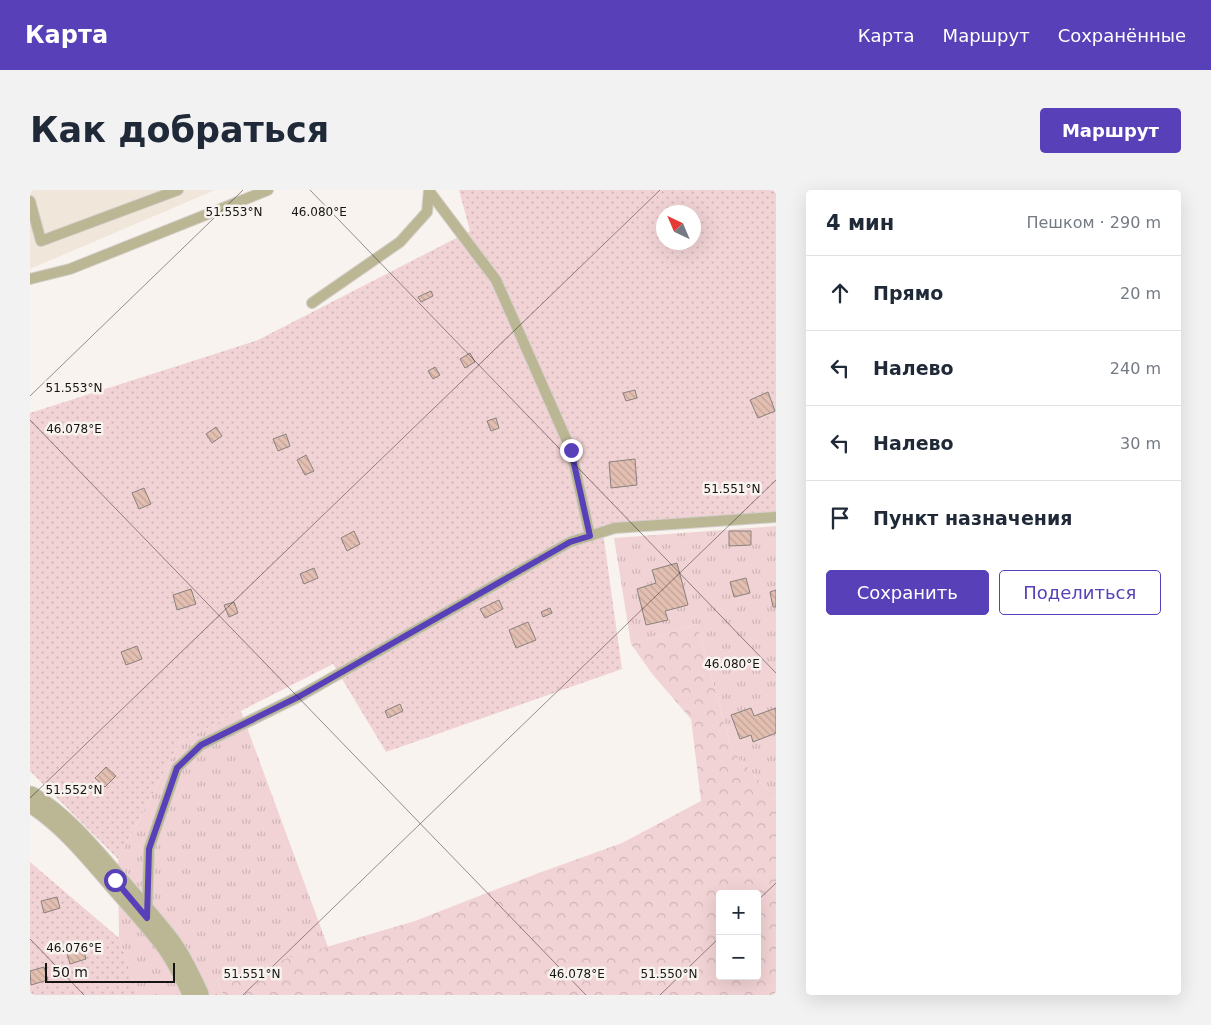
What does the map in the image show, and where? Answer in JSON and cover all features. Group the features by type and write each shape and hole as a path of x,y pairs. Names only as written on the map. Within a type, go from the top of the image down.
{"street":[{"path":"30,799 74,835 147,918 170,946 196,995"}],"lane":[{"path":"30,201 41,241 178,190"},
{"path":"30,279 70,268 268,190"},
{"path":"312,303 400,242 427,212 429,191"},
{"path":"429,191 496,280 571,450 590,536"},
{"path":"147,918 149,849 177,768 201,745 300,696 570,542 615,528 776,517"}],"shaded area":[{"path":"30,190 215,190 30,269"}],"green space":[{"path":"459,190 776,190 776,520 602,525 622,669 386,752 333,664 180,742 118,859 30,771 30,413 258,340 470,231"},
{"path":"776,526 776,800 731,748 697,624 631,644 614,538"},
{"path":"697,624 731,748 776,800 776,995 223,995 217,979 415,921 622,843 701,801 691,719 653,675 631,644"},
{"path":"241,711 328,947 217,979 223,995 138,995 119,938 118,859 180,742"},
{"path":"30,862 119,938 138,995 30,995"}],"building":[{"path":"431,291 433,296 421,302 418,297"},
{"path":"470,353 475,362 465,368 460,359"},
{"path":"435,367 440,375 433,379 428,371"},
{"path":"635,390 637,398 626,401 623,393"},
{"path":"768,392 775,411 758,418 750,400"},
{"path":"496,418 499,428 491,431 487,421"},
{"path":"216,427 222,436 212,443 206,434"},
{"path":"286,434 290,446 278,451 273,439"},
{"path":"306,455 314,471 305,475 297,460"},
{"path":"635,459 637,485 611,488 609,462"},
{"path":"144,488 151,504 139,509 132,493"},
{"path":"354,531 360,544 347,551 341,538"},
{"path":"729,531 751,531 751,545 729,546"},
{"path":"677,563 688,605 665,611 668,620 646,625 637,589 656,583 652,570"},
{"path":"314,568 318,578 304,584 300,574"},
{"path":"746,578 750,593 734,597 730,582"},
{"path":"191,589 196,604 177,610 173,595"},
{"path":"776,590 776,607 773,607 770,592"},
{"path":"499,600 503,609 485,618 480,609"},
{"path":"234,602 238,613 229,617 224,605"},
{"path":"550,608 552,613 543,617 541,612"},
{"path":"528,622 536,640 516,648 509,630"},
{"path":"137,646 142,659 126,665 121,652"},
{"path":"400,704 403,711 388,718 385,711"},
{"path":"751,708 754,716 776,708 776,733 753,742 751,735 740,739 731,715"},
{"path":"106,767 116,776 105,787 95,778"},
{"path":"57,897 60,908 44,913 41,901"},
{"path":"83,948 86,959 70,964 67,953"},
{"path":"44,967 48,980 31,985 30,971"}],"route":[{"path":"115,880 147,918 149,849 177,768 201,745 300,696 570,542 590,536 571,450"}]}
